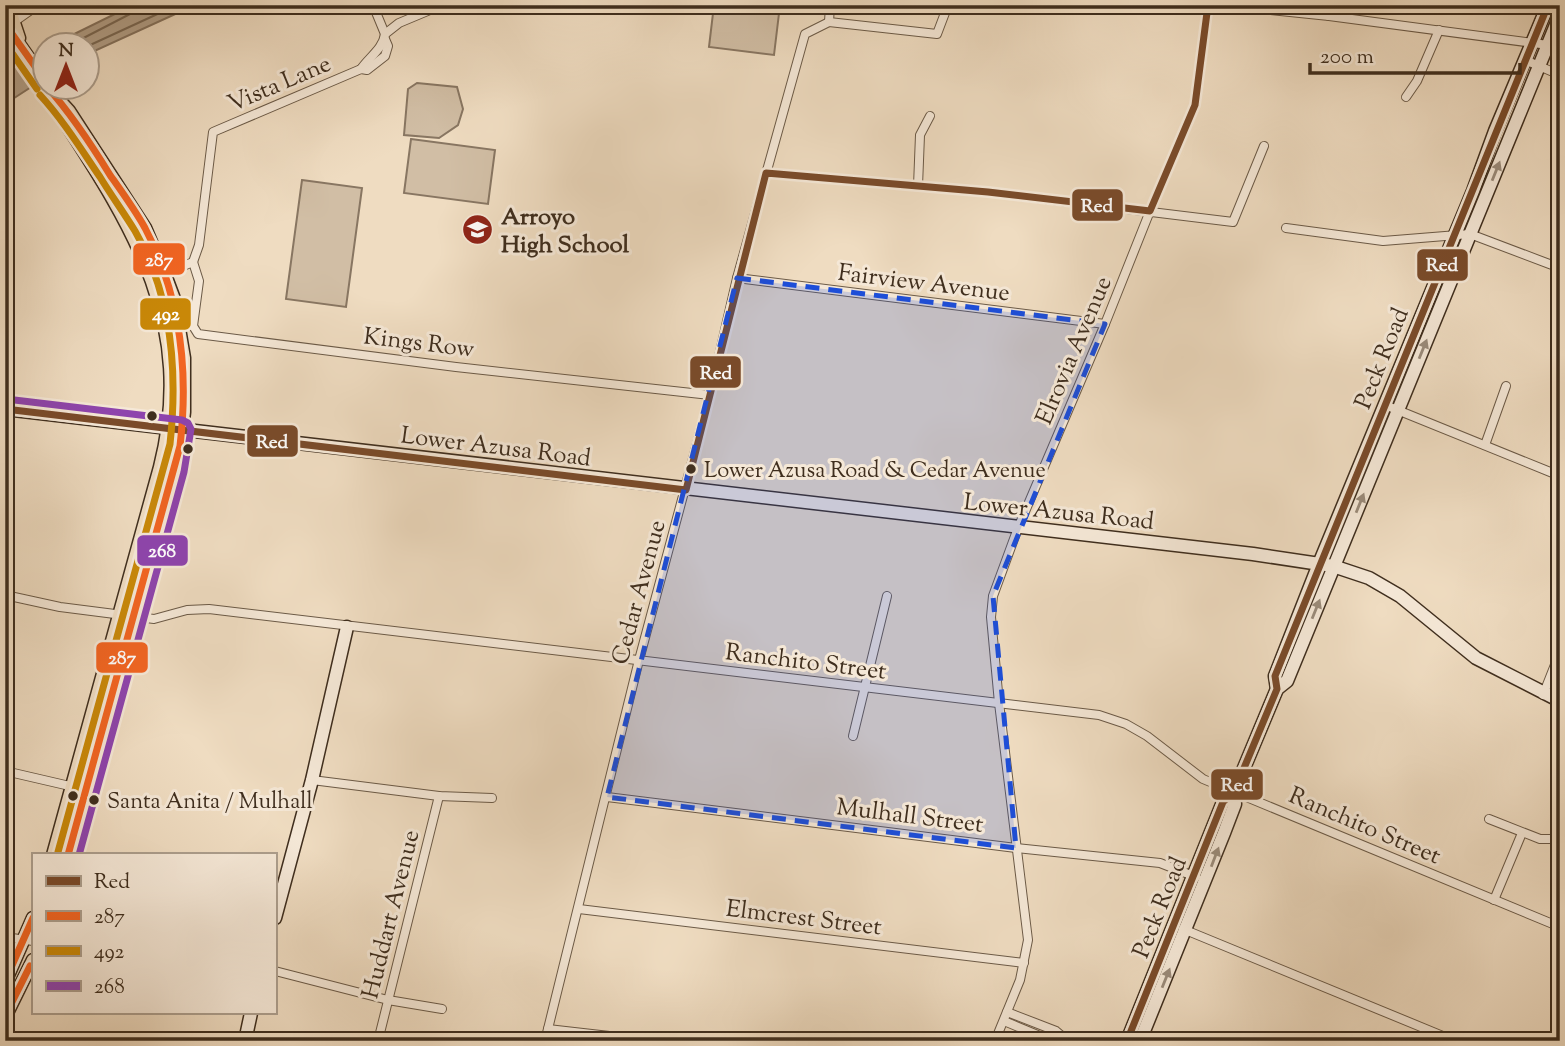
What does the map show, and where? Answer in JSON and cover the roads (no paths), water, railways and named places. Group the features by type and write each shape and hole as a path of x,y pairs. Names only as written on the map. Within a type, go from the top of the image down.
{"main road":[{"path":"8,5 10,23 32,62"},
{"name":"Peck Road","path":"1277,689 1275,676 1319,564 1548,5"},
{"name":"Peck Road","path":"1140,1041 1180,928 1235,804 1234,792 1277,689 1287,681 1560,15"},
{"path":"55,102 159,277"},
{"path":"54,853 79,788 126,616 160,467 175,429 171,359 155,249 137,216 61,102"},
{"path":"107,192 117,195 130,212 137,216"},
{"name":"Lower Azusa Road","path":"5,409 1333,566 1369,578 1399,596 1476,658 1543,695 1560,701"},
{"path":"276,910 281,870 312,780 347,627"},
{"path":"68,853 79,788"},
{"path":"5,982 29,941 32,924"},
{"name":"Peck Road","path":"1127,1041 1180,928"},
{"path":"5,1017 32,962"},
{"path":"245,1041 251,1014"}],"street":[{"path":"10,23 38,5"},
{"path":"373,5 385,37 399,23 442,5"},
{"path":"830,5 829,22 937,34 948,5"},
{"name":"Elrovia Avenue","path":"995,1041 1024,963 1028,940 999,703 991,617 993,596 1018,527 1195,105 1208,5"},
{"path":"1223,5 1548,45"},
{"path":"1329,16 1330,5"},
{"name":"Cedar Avenue","path":"545,1041 639,660 686,490 737,278 766,173 805,34 829,22"},
{"path":"1406,97 1417,81 1439,30"},
{"name":"Vista Lane","path":"212,132 361,69 367,70 385,56 388,46 385,37"},
{"path":"1525,60 1560,75"},
{"path":"918,186 920,135 930,116"},
{"name":"Kings Row","path":"212,132 199,245 193,262 199,281 193,326 198,334 710,395"},
{"path":"766,173 918,186 1233,222 1264,146"},
{"path":"1286,228 1383,241 1470,234 1560,268"},
{"path":"159,277 193,262"},
{"name":"Fairview Avenue","path":"737,278 1105,324"},
{"path":"1485,445 1506,386"},
{"path":"1385,405 1560,476"},
{"name":"Ranchito Street","path":"5,595 60,607 155,619 187,610 209,609 1098,715 1126,724 1147,736 1203,779 1560,927"},
{"path":"853,736 887,596"},
{"path":"1543,695 1560,652"},
{"path":"5,771 79,788"},
{"path":"312,780 439,796 492,798"},
{"name":"Huddart Avenue","path":"378,1041 439,796"},
{"name":"Mulhall Street","path":"607,797 1016,848 1160,863 1200,879"},
{"path":"1489,819 1540,839 1551,839"},
{"path":"1494,900 1522,832"},
{"name":"Elmcrest Street","path":"579,909 1024,963"},
{"path":"1180,928 1455,1041"},
{"path":"5,937 29,941"},
{"path":"276,971 388,1000 443,1009"},
{"path":"1006,1017 1056,1031 1065,1040"},
{"path":"1006,1017 1052,1041 1065,1040"},
{"path":"548,1029 653,1041"}],"water":[{"path":"133,5 195,5 102,48 102,32 78,32"},
{"path":"32,57 32,86 5,104 5,74"}],"place":[{"name":"Arroyo High School","path":"478,230"},
{"name":"Lower Azusa Road & Cedar Avenue","path":"691,469"},
{"name":"Santa Anita / Mulhall","path":"94,800"}]}
